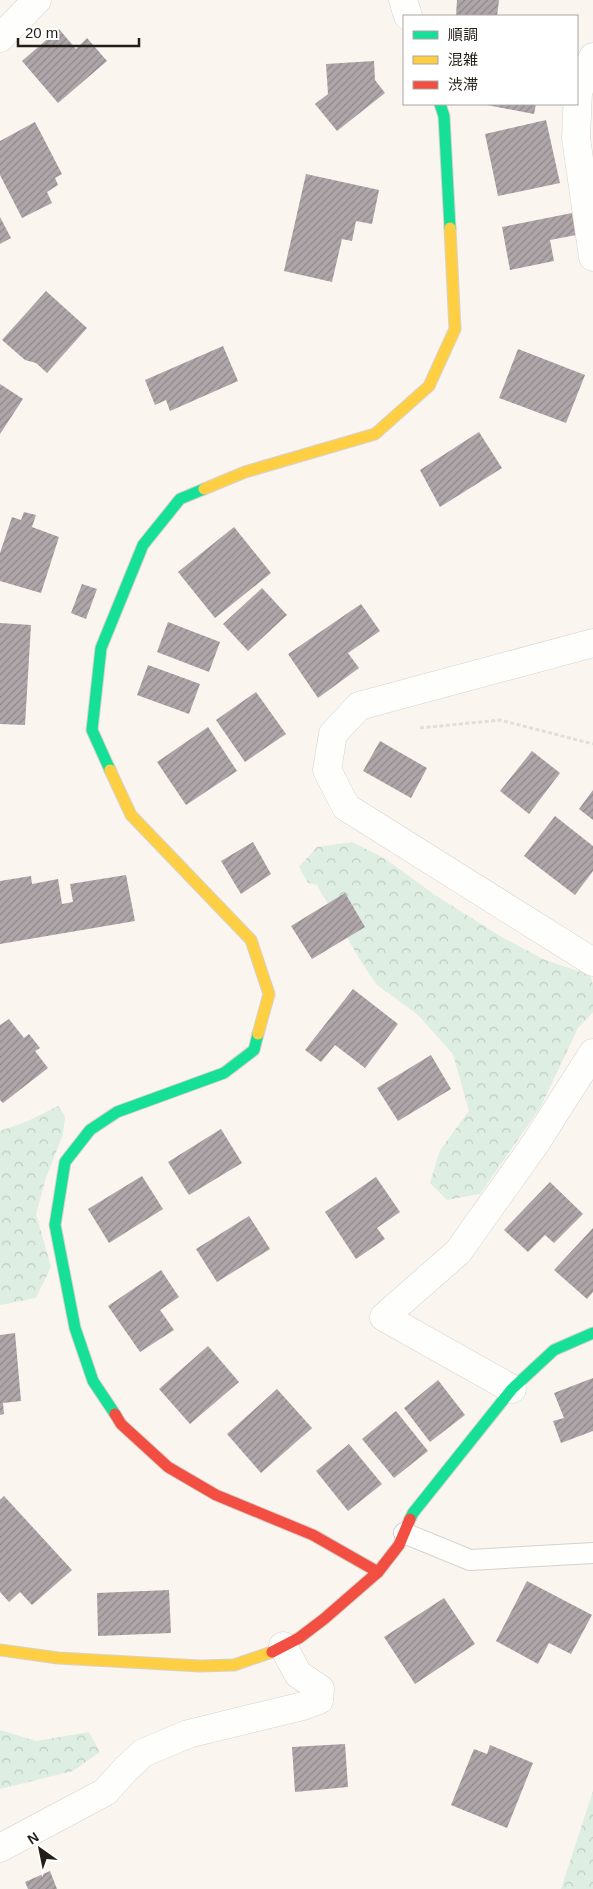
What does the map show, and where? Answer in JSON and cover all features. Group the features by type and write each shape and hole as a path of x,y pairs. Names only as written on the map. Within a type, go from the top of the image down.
{"street":[{"path":"0,38 37,0"},
{"path":"403,0 408,15"},
{"path":"578,92 593,56"},
{"path":"378,1572 313,1535 216,1495 168,1467 121,1424 93,1381 75,1328 55,1225 65,1162 90,1130 117,1112 224,1072 254,1050 269,994 251,940 131,815 92,730 101,648 143,545 180,499 245,472 376,434 429,386 456,329 444,116 440,105"},
{"path":"577,105 576,138 593,257"},
{"path":"593,643 359,706 333,734 327,770 346,807 593,962"},
{"path":"512,1389 384,1317 458,1252 535,1144 593,1053"},
{"path":"0,1650 58,1658 200,1666 234,1665 268,1654 283,1646 324,1619 378,1572 399,1545 413,1513 512,1389 554,1350 593,1333"},
{"path":"0,1848 105,1792 143,1753 188,1734 303,1706 319,1700 320,1689 298,1674 283,1646"}],"lane":[{"path":"404,1533 470,1560 593,1553"}],"path":[{"path":"413,729 500,720 593,744"}],"green space":[{"path":"352,842 384,858 435,895 500,936 545,960 590,975 593,985 593,1012 578,1028 540,1108 480,1194 447,1200 430,1183 440,1150 469,1111 453,1054 417,1014 377,985 360,960 317,885 308,883 299,867 317,847"},
{"path":"58,1106 65,1116 63,1134 46,1178 36,1214 51,1267 36,1298 0,1305 0,1131 28,1121"},
{"path":"0,1730 36,1741 89,1732 100,1752 73,1771 0,1789"},
{"path":"593,1791 593,1889 561,1889"}],"building":[{"path":"457,0 499,0 497,15 456,15"},
{"path":"59,29 76,49 87,38 107,61 58,103 22,61"},
{"path":"374,61 375,80 385,93 337,131 315,104 328,94 326,64"},
{"path":"487,105 536,105 534,114"},
{"path":"546,120 560,183 498,196 485,134"},
{"path":"35,122 62,174 55,178 58,185 47,192 52,203 22,218 0,175 0,141"},
{"path":"306,174 379,190 372,224 356,221 352,241 342,239 332,282 284,271"},
{"path":"572,213 576,235 550,240 554,261 510,270 502,227"},
{"path":"0,217 11,238 0,244"},
{"path":"46,291 87,328 47,373 36,363 25,360 2,340"},
{"path":"223,346 238,381 170,411 166,400 155,405 145,380"},
{"path":"518,349 585,375 566,423 499,398"},
{"path":"0,384 23,399 0,434"},
{"path":"479,432 502,468 440,507 420,470"},
{"path":"24,512 36,515 32,527 59,537 41,593 0,581 0,553 12,517 21,520"},
{"path":"234,527 271,573 215,618 178,572"},
{"path":"82,584 97,589 86,619 71,613"},
{"path":"262,588 287,615 248,651 223,624"},
{"path":"361,604 380,631 348,653 359,668 318,698 288,654"},
{"path":"168,622 220,642 209,672 157,652"},
{"path":"0,623 31,625 25,725 0,724"},
{"path":"148,665 200,684 189,714 137,695"},
{"path":"256,692 286,734 245,762 216,720"},
{"path":"208,727 237,771 186,805 157,762"},
{"path":"380,741 427,768 411,798 363,771"},
{"path":"532,751 560,773 529,814 500,791"},
{"path":"593,790 593,820 579,809"},
{"path":"555,816 593,846 593,871 575,895 524,856"},
{"path":"253,842 271,874 241,894 221,861"},
{"path":"126,875 135,921 0,944 0,881 31,876 32,884 58,879 62,904 73,902 70,884"},
{"path":"345,893 365,927 312,959 291,926"},
{"path":"353,989 398,1024 365,1068 335,1045 321,1062 305,1050"},
{"path":"9,1019 24,1038 29,1034 40,1048 35,1051 48,1068 3,1103 0,1100 0,1025"},
{"path":"431,1055 451,1089 398,1121 377,1088"},
{"path":"221,1129 242,1163 189,1195 168,1162"},
{"path":"142,1176 163,1209 109,1243 88,1209"},
{"path":"376,1177 400,1212 377,1228 385,1239 356,1259 325,1212"},
{"path":"550,1182 583,1214 554,1243 545,1235 528,1252 504,1230"},
{"path":"249,1216 270,1249 217,1282 196,1249"},
{"path":"593,1228 593,1292 587,1299 554,1270"},
{"path":"161,1270 179,1297 160,1310 174,1330 140,1352 108,1306"},
{"path":"15,1333 21,1401 3,1403 4,1414 0,1415 0,1335"},
{"path":"208,1346 239,1382 190,1424 159,1389"},
{"path":"593,1378 593,1431 561,1443 553,1421 564,1418 554,1393"},
{"path":"438,1380 465,1415 430,1442 404,1408"},
{"path":"277,1389 312,1428 261,1473 227,1434"},
{"path":"396,1411 428,1451 394,1478 362,1439"},
{"path":"349,1444 382,1484 348,1511 316,1471"},
{"path":"4,1496 72,1570 32,1605 20,1592 9,1602 0,1592 0,1500"},
{"path":"527,1581 592,1615 571,1654 549,1643 538,1664 496,1641"},
{"path":"169,1590 171,1633 98,1636 97,1593"},
{"path":"444,1598 475,1644 415,1684 384,1637"},
{"path":"345,1744 348,1787 295,1792 292,1747"},
{"path":"490,1745 533,1763 507,1828 451,1805 474,1749 487,1754"},
{"path":"50,1871 57,1889 28,1889 25,1882"}],"traffic: fast":[{"path":"440,105 444,116 450,228"},
{"path":"110,770 92,730 101,648 143,545 180,499 204,489"},
{"path":"115,1414 93,1381 75,1328 55,1225 65,1162 90,1130 117,1112 224,1073 254,1050 258,1034"},
{"path":"410,1519 512,1389 554,1350 593,1333"}],"traffic: slow":[{"path":"204,489 245,472 375,434 429,386 455,329 450,228"},
{"path":"110,770 131,815 251,940 269,994 258,1034"},
{"path":"0,1650 58,1658 200,1666 234,1665 272,1652"}],"traffic: jam":[{"path":"115,1414 121,1424 168,1467 216,1495 313,1535 378,1572"},
{"path":"272,1652 299,1638 378,1572 399,1545 410,1519"}]}
